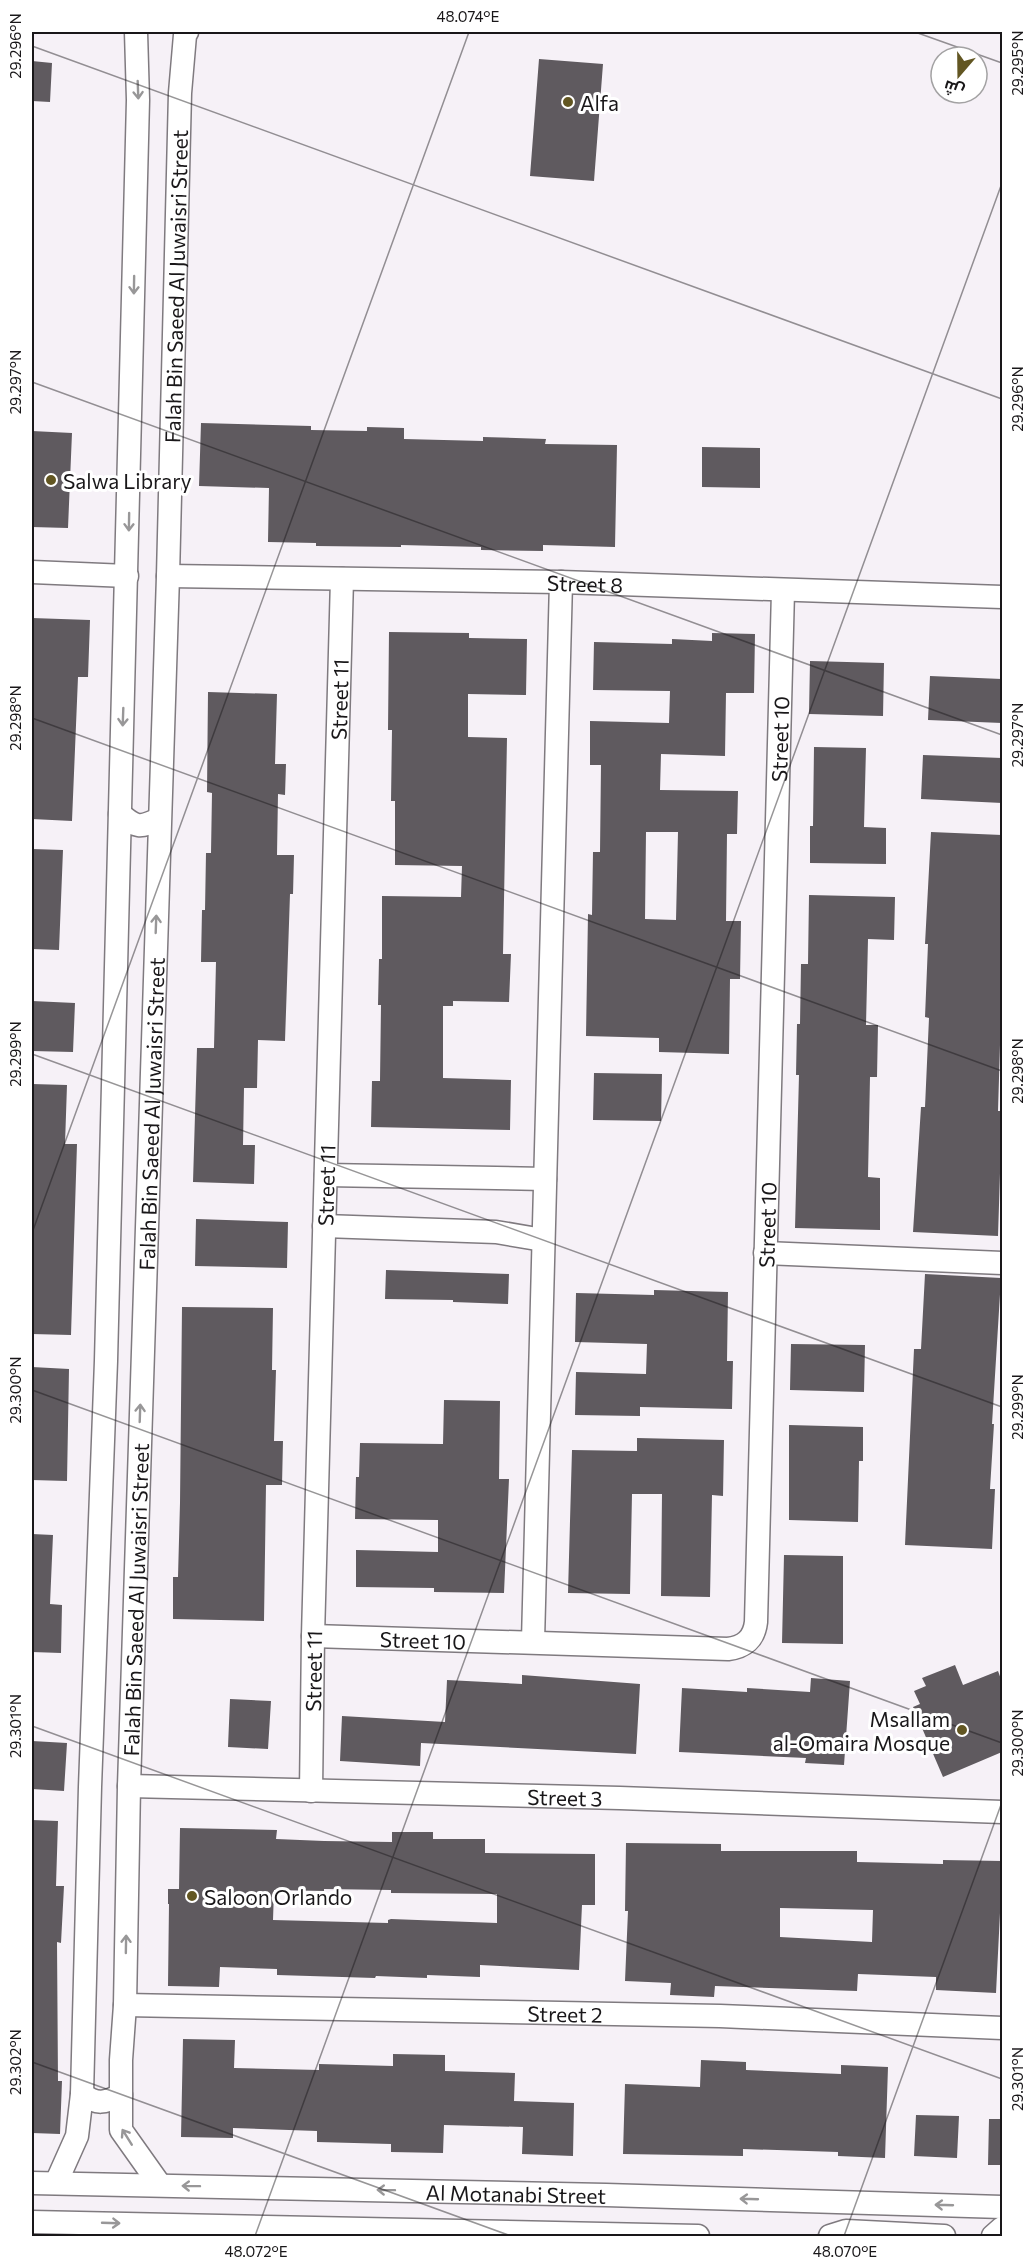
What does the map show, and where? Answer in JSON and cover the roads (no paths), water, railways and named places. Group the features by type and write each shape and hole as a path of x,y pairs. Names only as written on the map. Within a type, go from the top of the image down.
{"street":[{"name":"Falah Bin Saeed Al Juwaisri Street","path":"56,2182 78,2136 82,2094 127,576 138,100 136,32"},
{"name":"Falah Bin Saeed Al Juwaisri Street","path":"160,2185 121,2130 121,2060 125,2005 133,1644 168,576 180,93 185,33"},
{"path":"32,572 127,576"},
{"name":"Street 8","path":"168,576 561,582 1002,597"},
{"name":"Street 11","path":"311,1791 313,1636 342,579"},
{"path":"533,1641 561,582"},
{"name":"Street 10","path":"313,1636 728,1648 741,1646 752,1637 756,1622 783,591"},
{"path":"120,814 132,824 143,826 159,819"},
{"path":"326,1175 545,1179"},
{"path":"324,1226 496,1232 543,1240"},
{"path":"765,1253 1002,1263"},
{"path":"95,1636 107,1625 117,1624 127,1632 133,1644"},
{"name":"Street 3","path":"129,1786 631,1798 1002,1812"},
{"name":"Street 2","path":"125,2005 720,2016 1002,2028"},
{"path":"82,2094 94,2102 105,2103 121,2095"},
{"name":"Al Motanabi Street","path":"32,2183 629,2195 1002,2207"},
{"name":"Al Motanabi Street","path":"32,2222 72,2229 698,2236"},
{"path":"993,2236 1002,2228"},
{"path":"830,2236 846,2231 944,2236"}],"place":[{"name":"Alfa","path":"568,102"},
{"name":"Salwa Library","path":"51,480"},
{"name":"Msallam al-Omaira Mosque","path":"962,1730"},
{"name":"Saloon Orlando","path":"192,1896"}]}
